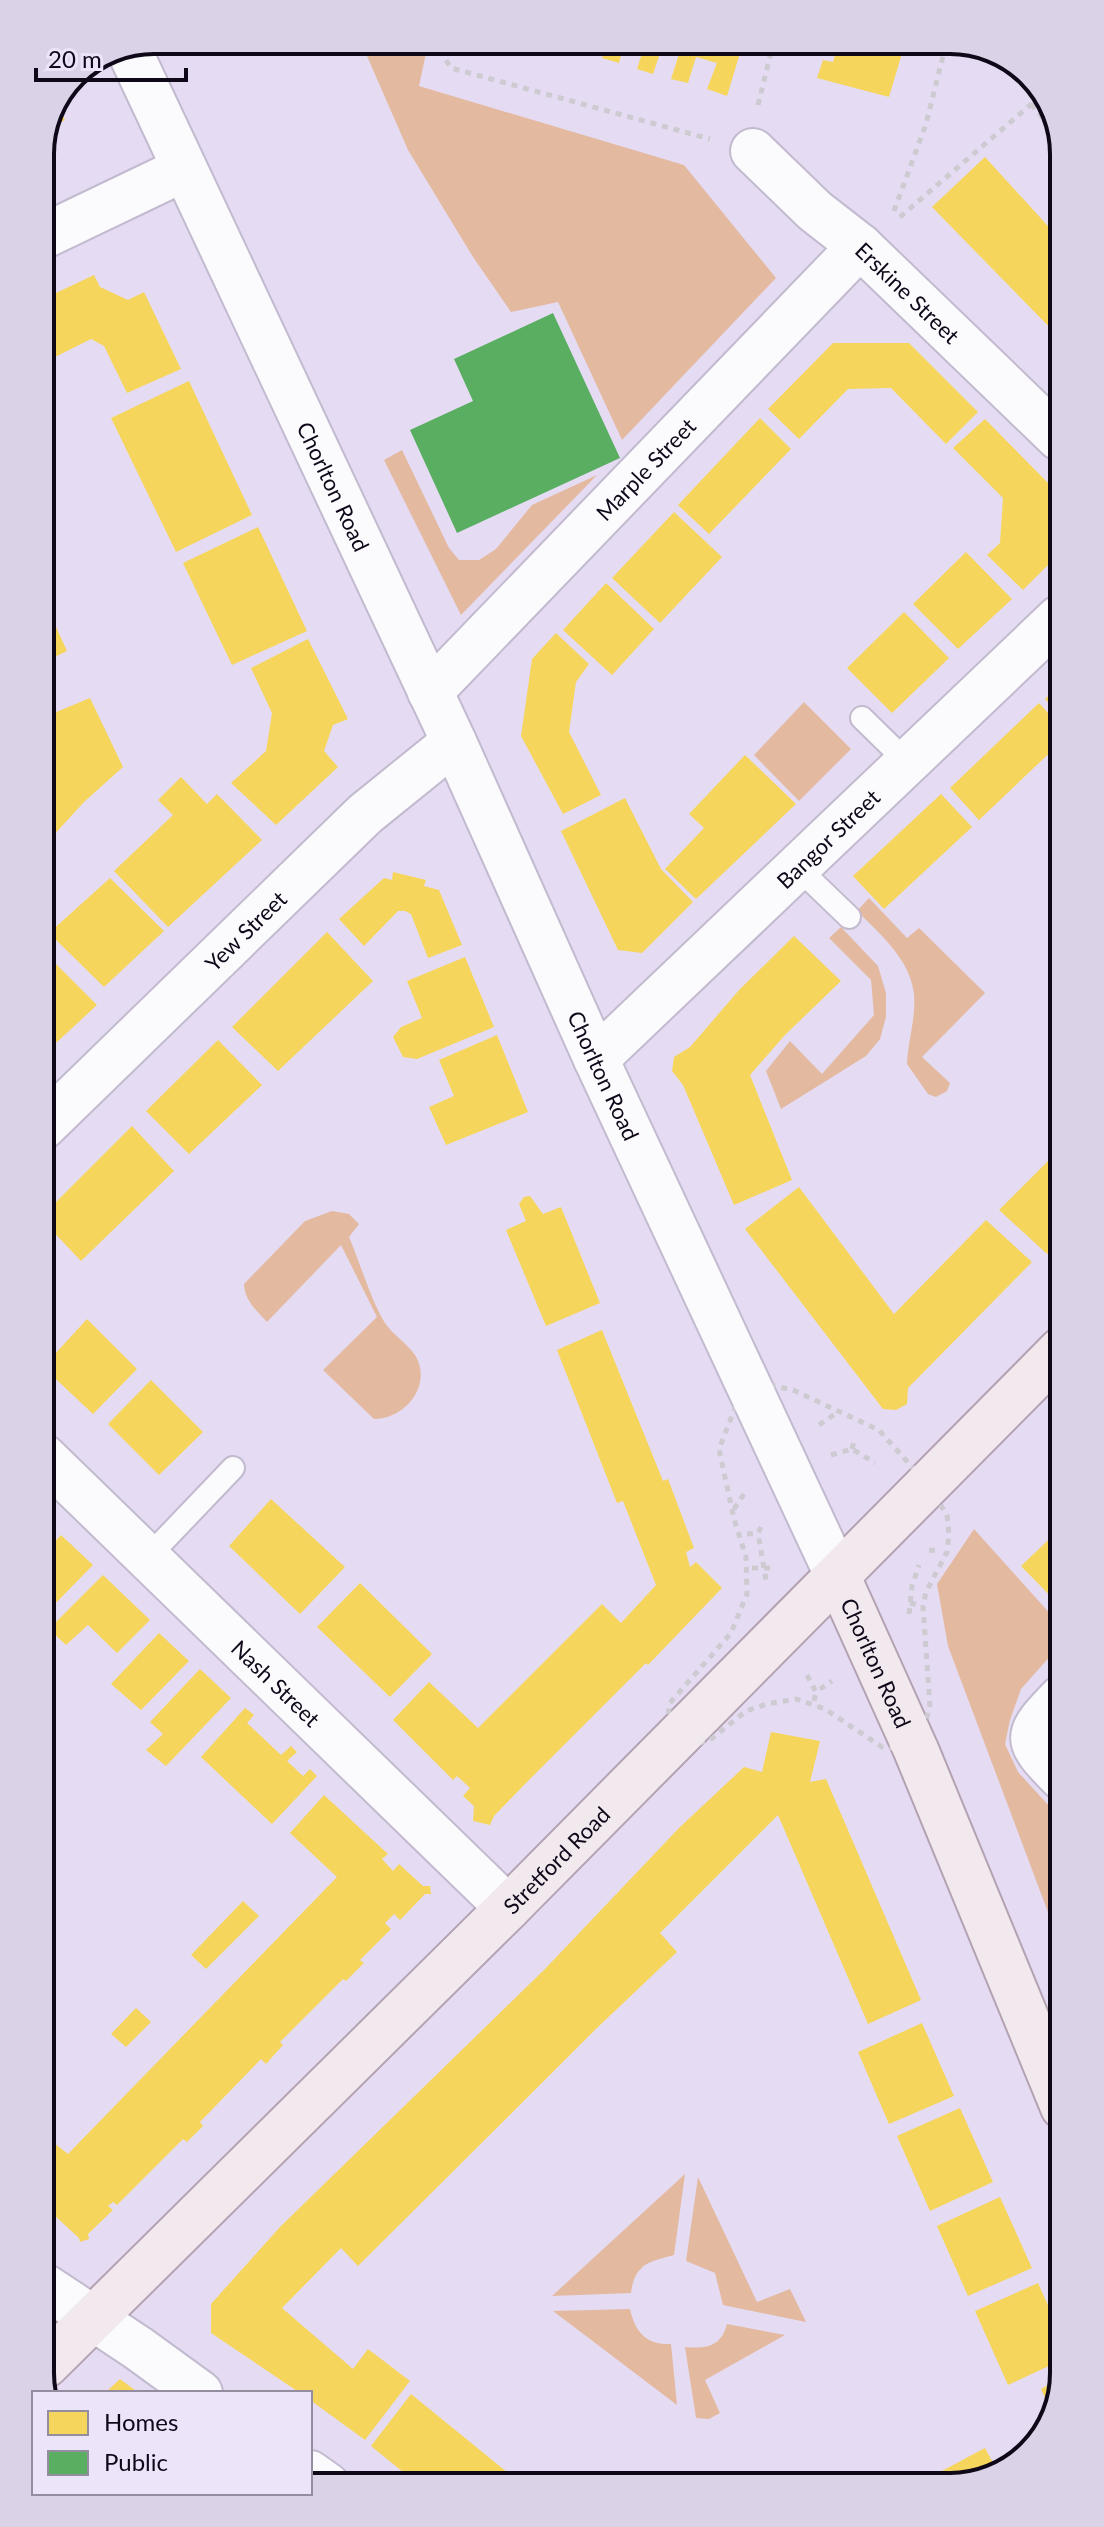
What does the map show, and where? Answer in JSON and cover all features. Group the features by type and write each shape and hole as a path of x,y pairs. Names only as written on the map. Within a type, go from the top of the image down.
{"main road":[{"name":"Stretford Road","path":"54,2357 508,1908 1050,1361"},
{"name":"Chorlton Road","path":"838,1577 916,1750 1050,2075"}],"street":[{"name":"Chorlton Road","path":"132,57 454,742 596,1059 838,1577"},
{"name":"Erskine Street","path":"753,151 815,211 875,236 1050,428"},
{"path":"54,231 184,169"},
{"name":"Marple Street","path":"430,692 875,236"},
{"name":"Bangor Street","path":"596,1059 1050,627"},
{"name":"Yew Street","path":"54,1116 365,814 454,742"},
{"name":"Nash Street","path":"54,1467 508,1908"},
{"path":"1050,1709 1037,1723 1034,1744 1036,1751 1050,1766"},
{"path":"54,2292 197,2391"}],"lane":[{"path":"862,718 907,762"},
{"path":"797,867 849,917"},
{"path":"148,1557 233,1468"}],"path":[{"path":"442,54 451,68 753,151 755,120 771,54"},
{"path":"875,236 926,124 944,54"},
{"path":"875,236 1035,101"},
{"path":"1031,104 1043,118"},
{"path":"838,1412 879,1430 899,1451"},
{"path":"852,1449 855,1438"},
{"path":"822,1458 852,1449 875,1463"},
{"path":"733,1510 749,1582 744,1602"},
{"path":"925,1646 923,1606 926,1592 947,1552 947,1515"},
{"path":"763,1523 758,1533 768,1593"},
{"path":"747,1534 758,1533"},
{"path":"908,1627 912,1586 920,1561"},
{"path":"752,1568 764,1567"},
{"path":"901,1585 912,1586"},
{"path":"910,1603 919,1605"},
{"path":"805,1671 816,1692 814,1701"},
{"path":"816,1692 836,1678"},
{"path":"796,1699 825,1709 837,1704"}],"shaded area":[{"path":"366,54 426,54 419,86 684,165 776,278 622,440 558,302 511,312 473,257 408,150"},
{"path":"402,450 449,548 459,560 479,560 496,549 532,505 597,475 461,615 384,460"},
{"path":"804,702 851,749 799,801 754,755"},
{"path":"869,898 907,938 919,928 985,993 922,1057 950,1083 947,1091 936,1097 928,1094 907,1064 914,994 900,958 857,911"},
{"path":"841,927 878,966 886,993 886,1017 880,1039 866,1056 781,1109 766,1071 790,1041 822,1074 874,1015 871,980 829,938"},
{"path":"332,1211 349,1214 359,1224 349,1237 375,1304 385,1323 412,1351 420,1366 421,1377 413,1398 406,1406 386,1417 374,1419 323,1370 377,1317 341,1245 267,1322 246,1295 244,1284 305,1221"},
{"path":"974,1529 1050,1614 1050,1656 1021,1689 1005,1744 1018,1772 1050,1807 1050,1917 948,1646 937,1584"},
{"path":"685,2174 674,2255 644,2266 636,2276 631,2293 552,2296"},
{"path":"698,2177 757,2302 790,2289 806,2322 723,2305 715,2273 686,2261"},
{"path":"630,2309 643,2336 662,2344 671,2344 677,2405 553,2311"},
{"path":"727,2324 785,2335 705,2380 720,2413 709,2419 696,2418 685,2347 712,2345 721,2338"}],"building: Homes":[{"path":"603,54 621,54 619,63 602,58"},
{"path":"642,54 660,54 653,74 637,69"},
{"path":"679,54 740,54 727,96 707,89 717,63 696,57 688,83 671,79"},
{"path":"835,54 902,54 889,97 817,78 823,60 833,62"},
{"path":"985,157 1050,228 1050,328 932,207"},
{"path":"94,275 100,287 128,300 144,292 181,369 127,393 104,346 91,339 54,358 54,294"},
{"path":"833,343 909,343 978,412 946,444 891,388 848,389 799,439 768,409"},
{"path":"189,381 252,515 176,552 111,418"},
{"path":"760,418 791,449 709,534 678,505"},
{"path":"985,419 1050,485 1050,563 1023,590 987,555 1000,543 1003,498 953,448"},
{"path":"674,512 722,557 660,623 612,578"},
{"path":"258,527 307,631 232,665 183,563"},
{"path":"966,552 1012,599 958,649 913,604"},
{"path":"606,583 654,629 612,675 563,630"},
{"path":"904,612 949,658 892,713 847,668"},
{"path":"54,622 67,651 54,657"},
{"path":"556,633 589,664 576,682 569,732 601,795 563,814 521,736 532,659"},
{"path":"308,639 348,719 333,725 324,751 338,767 276,825 231,783 266,751 272,713 251,668"},
{"path":"90,698 123,767 54,835 54,713"},
{"path":"1039,703 1050,715 1050,753 979,820 950,788"},
{"path":"745,755 796,804 696,899 665,869 704,828 689,814"},
{"path":"181,777 207,804 217,794 262,840 168,927 114,871 173,815 158,800"},
{"path":"941,794 972,827 884,909 853,876"},
{"path":"625,798 661,869 693,902 642,953 618,950 561,831"},
{"path":"393,872 426,880 424,886 439,890 462,945 428,958 411,914 398,911 364,946 339,919 384,878 392,880"},
{"path":"110,878 164,931 104,987 54,938 54,928"},
{"path":"327,932 373,981 278,1071 232,1027"},
{"path":"794,936 841,981 785,1035 750,1075 792,1180 734,1205 683,1085 672,1071 674,1057 690,1047 740,989"},
{"path":"465,957 494,1027 417,1059 403,1057 393,1037 401,1027 422,1018 407,981"},
{"path":"54,962 97,1005 54,1045"},
{"path":"497,1035 528,1112 446,1145 429,1107 454,1096 439,1060"},
{"path":"218,1040 262,1085 189,1154 146,1111"},
{"path":"132,1126 174,1171 81,1261 54,1233 54,1204"},
{"path":"1050,1159 1050,1251 1047,1254 999,1210"},
{"path":"799,1187 894,1314 986,1220 1032,1262 908,1388 907,1404 896,1410 883,1409 745,1229"},
{"path":"530,1196 543,1214 561,1207 600,1303 546,1326 506,1230 526,1221 519,1204 524,1197"},
{"path":"87,1319 137,1369 93,1414 54,1377 54,1355"},
{"path":"602,1330 663,1481 668,1479 694,1548 686,1552 690,1567 696,1562 722,1588 525,1784 494,1816 490,1825 473,1821 474,1806 463,1796 470,1788 457,1776 453,1780 393,1720 429,1682 478,1728 602,1604 621,1623 656,1585 623,1501 617,1503 557,1350"},
{"path":"151,1380 203,1432 159,1475 108,1424"},
{"path":"271,1499 345,1567 300,1614 229,1546"},
{"path":"61,1535 93,1565 54,1605 54,1542"},
{"path":"1050,1538 1050,1596 1021,1566"},
{"path":"103,1575 150,1620 117,1653 88,1625 66,1645 54,1634 54,1624"},
{"path":"360,1583 432,1654 390,1697 317,1627"},
{"path":"159,1633 189,1661 141,1710 111,1684"},
{"path":"200,1669 231,1698 166,1766 146,1750 163,1734 150,1722"},
{"path":"245,1708 254,1715 247,1723 281,1755 291,1746 297,1752 287,1761 303,1776 310,1769 317,1776 272,1824 201,1757"},
{"path":"771,1732 820,1741 810,1782 826,1779 921,2000 868,2024 778,1815 660,1933 677,1952 358,2266 341,2248 282,2308 353,2369 368,2349 410,2381 365,2440 312,2401 312,2391 297,2391 211,2333 211,2304 280,2227 545,1969 679,1828 744,1767 762,1772"},
{"path":"324,1795 388,1854 382,1859 393,1871 399,1864 423,1886 430,1886 431,1894 425,1894 400,1920 394,1914 385,1923 391,1929 360,1960 364,1963 346,1981 343,1979 280,2042 283,2045 266,2064 261,2059 200,2122 203,2126 187,2142 183,2139 117,2205 113,2202 108,2206 113,2210 88,2234 89,2239 80,2242 54,2215 54,2143 68,2154 337,1877 290,1833"},
{"path":"243,1901 259,1916 206,1969 191,1955"},
{"path":"136,2008 151,2022 126,2047 111,2034"},
{"path":"922,2023 954,2096 889,2124 858,2052"},
{"path":"960,2108 993,2182 930,2211 897,2136"},
{"path":"1000,2197 1032,2268 968,2296 937,2226"},
{"path":"1038,2283 1050,2310 1050,2366 1008,2385 975,2311"},
{"path":"120,2379 136,2391 107,2391"},
{"path":"1049,2385 1046,2401 1041,2389"},
{"path":"411,2394 508,2473 404,2473 371,2446"},
{"path":"985,2448 993,2463 970,2471 938,2473"}],"building: Public":[{"path":"553,313 620,458 457,533 410,430 473,401 454,359"}]}
